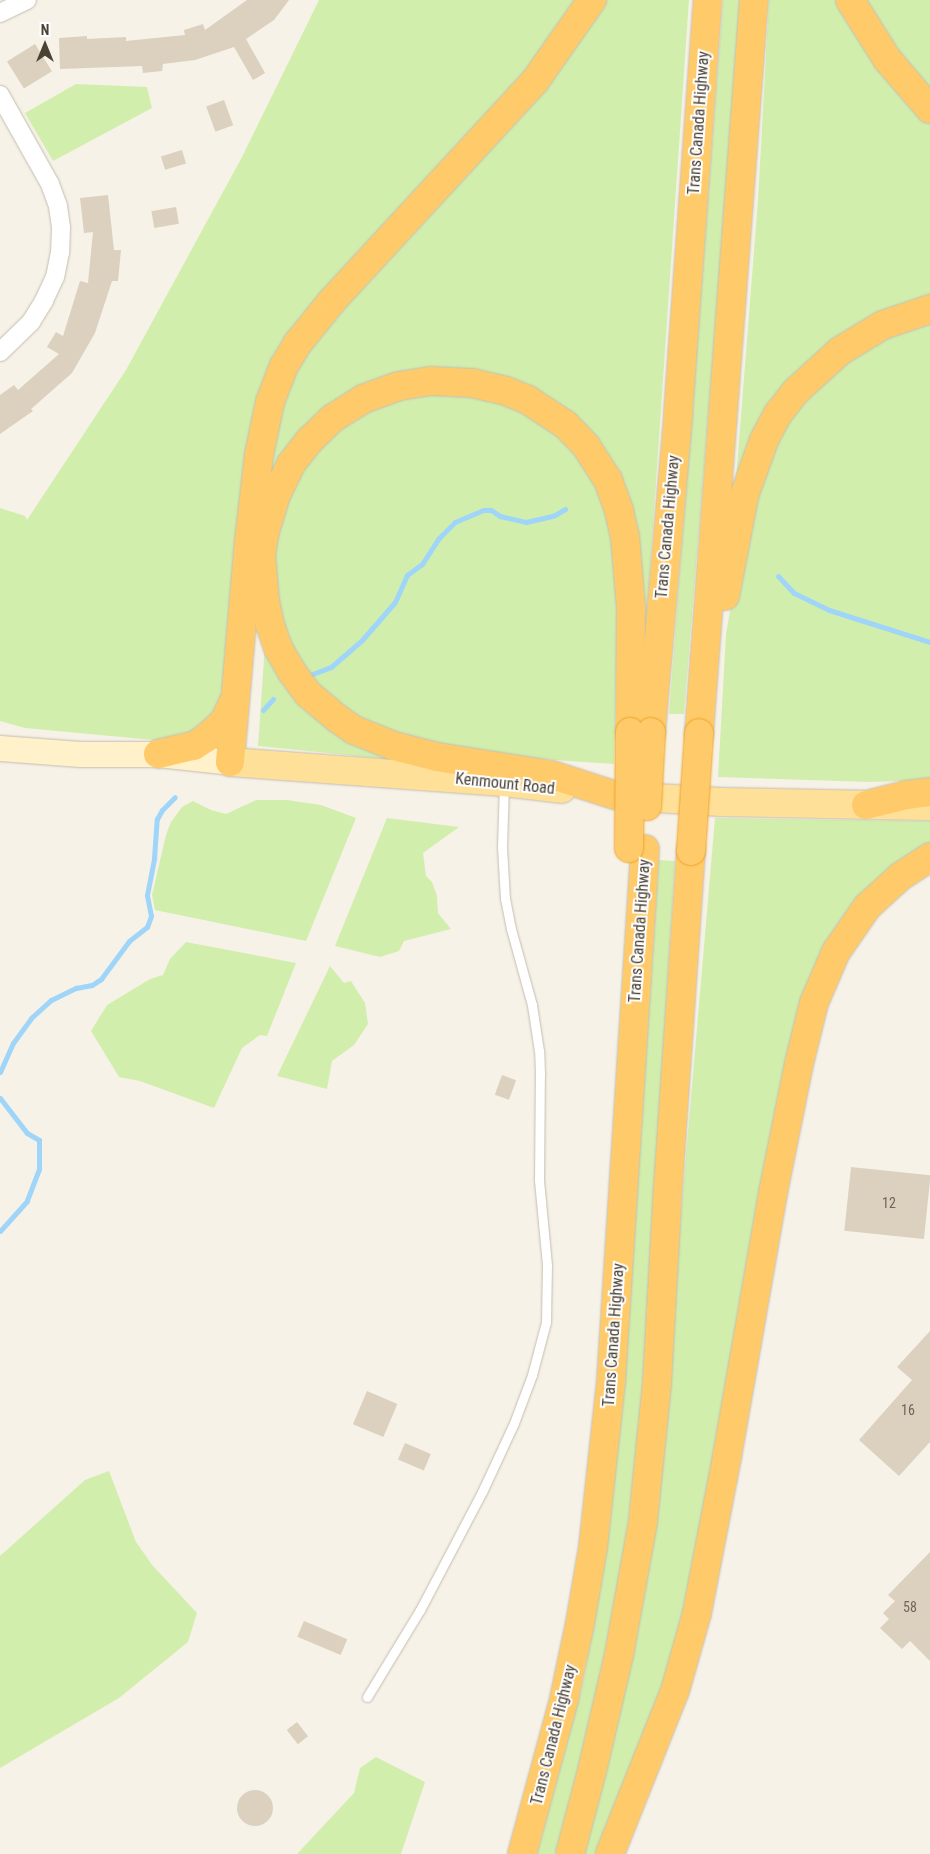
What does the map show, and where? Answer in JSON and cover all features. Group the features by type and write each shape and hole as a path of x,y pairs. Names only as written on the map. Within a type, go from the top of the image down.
{"highway":[{"path":"236,762 236,694 249,541 261,441 270,402 284,366 298,343 332,301 535,81 592,0"},
{"name":"Trans Canada Highway","path":"522,1854 564,1700 580,1623 593,1547 611,1381 629,1100 640,732 678,414 708,0"},
{"path":"570,1854 592,1771 619,1655 643,1521 657,1383 698,733 754,0"},
{"path":"850,0 887,58 930,109"},
{"path":"698,733 744,496 764,440 778,414 795,392 847,346 883,325 930,310"},
{"path":"236,762 261,555 270,512 291,464 324,425 353,405 385,390 431,382 477,384 506,391 528,400 558,418 578,436 602,470 615,498 624,536 630,580 640,732"},
{"path":"261,555 265,602 278,648 308,694 338,719 375,739 417,753 552,775 614,795"},
{"path":"158,754 194,746 206,738 224,722 236,694"},
{"path":"866,805 906,794 930,792"},
{"path":"610,1854 675,1691 694,1622 727,1457 773,1193 799,1064 814,1003 836,952 862,913 894,881 930,857"}],"main road":[{"name":"Kenmount Road","path":"0,748 80,754 158,754 236,762 504,782 614,795 721,802 930,806"},
{"name":"Kenmount Road","path":"0,761 80,754"}],"street":[{"path":"0,13 27,0"},
{"path":"0,95 50,184 58,206 61,228 60,252 55,278 44,302 31,322 0,352"}],"lane":[{"path":"367,1697 420,1610 482,1492 514,1423 532,1375 546,1322 547,1265 539,1180 540,1066 532,1005 511,929 505,899 502,847 504,782"}],"green space":[{"path":"319,0 579,0 527,74 297,322 224,692 214,715 189,735 164,741 25,728 0,721 0,508 25,516 27,520 126,370 242,157"},
{"path":"602,0 689,0 645,643 639,569 565,412 400,376 263,497 272,435 296,364"},
{"path":"723,0 740,0 727,184 684,714 669,714"},
{"path":"769,0 840,0 930,122 930,301 853,332 735,492 758,200"},
{"path":"860,0 930,0 930,97"},
{"path":"76,84 147,87 152,108 53,161 25,113"},
{"path":"930,317 930,780 870,782 718,777 726,634 749,500 790,412 860,345"},
{"path":"414,393 494,398 552,427 589,468 611,523 618,602 614,764 540,759 427,745 349,714 304,673 278,620 274,544 299,470 353,416"},
{"path":"265,644 408,761 258,746"},
{"path":"256,800 287,800 321,805 356,818 306,941 155,910 152,895 166,835 171,822 182,807 193,801 211,810 226,814"},
{"path":"387,818 459,827 423,853 426,876 432,882 437,896 438,913 451,929 404,941 399,951 380,957 335,946"},
{"path":"715,818 930,821 930,849 837,937 689,1622 602,1854 580,1854 664,1412"},
{"path":"659,860 675,861 642,1399 626,1542 599,1683 565,1822 555,1854 537,1854 584,1679 608,1538 623,1398"},
{"path":"186,942 296,963 267,1036 260,1035 242,1048 214,1108 140,1081 119,1077 91,1031 107,1005 150,979 163,975 170,959"},
{"path":"330,966 344,983 351,981 365,1003 368,1024 354,1045 332,1061 327,1089 277,1076"},
{"path":"109,1471 136,1542 153,1566 197,1613 188,1642 119,1698 0,1768 0,1556 85,1480"},
{"path":"376,1757 425,1782 401,1854 297,1854 354,1793 360,1768"}],"building":[{"path":"247,0 289,0 274,20 246,39 265,73 253,80 234,47 195,60 163,64 162,71 143,73 142,66 60,69 59,38 87,36 87,39 126,37 126,41 185,35 184,30 203,24 205,30"},
{"path":"35,44 52,71 24,89 7,61"},
{"path":"224,100 233,125 215,132 206,106"},
{"path":"182,150 186,163 165,170 161,156"},
{"path":"108,195 114,250 121,250 118,281 112,281 95,333 72,373 31,409 33,411 0,434 0,395 14,385 18,390 59,354 47,347 56,332 63,336 80,281 88,283 93,232 84,233 80,198"},
{"path":"176,207 179,224 154,228 151,211"},
{"path":"502,1075 516,1080 509,1100 495,1095"},
{"path":"851,1167 930,1175 924,1239 844,1231"},
{"path":"930,1331 930,1442 899,1476 859,1440 912,1380 897,1367"},
{"path":"367,1391 397,1404 383,1437 353,1424"},
{"path":"405,1443 431,1454 424,1471 398,1460"},
{"path":"930,1552 930,1661 910,1641 902,1649 880,1628 889,1619 883,1613 895,1601 888,1595"},
{"path":"304,1621 347,1639 341,1655 297,1637"},
{"path":"297,1722 308,1736 298,1744 287,1730"},
{"path":"255,1790 268,1795 273,1808 268,1821 255,1826 242,1821 237,1808 242,1795"}],"waterway":[{"path":"310,675 331,667 362,640 395,602 407,575 422,564 438,539 455,522 483,510 491,510 500,516 526,522 553,516 565,509"},
{"path":"778,576 794,593 829,610 930,642"},
{"path":"263,710 273,699"},
{"path":"0,1072 13,1043 31,1018 51,1000 76,988 92,985 101,979 129,941 147,927 151,916 147,895 154,858 157,819 162,810 175,797"},
{"path":"0,1098 27,1133 39,1140 39,1169 27,1201 0,1231"}]}
